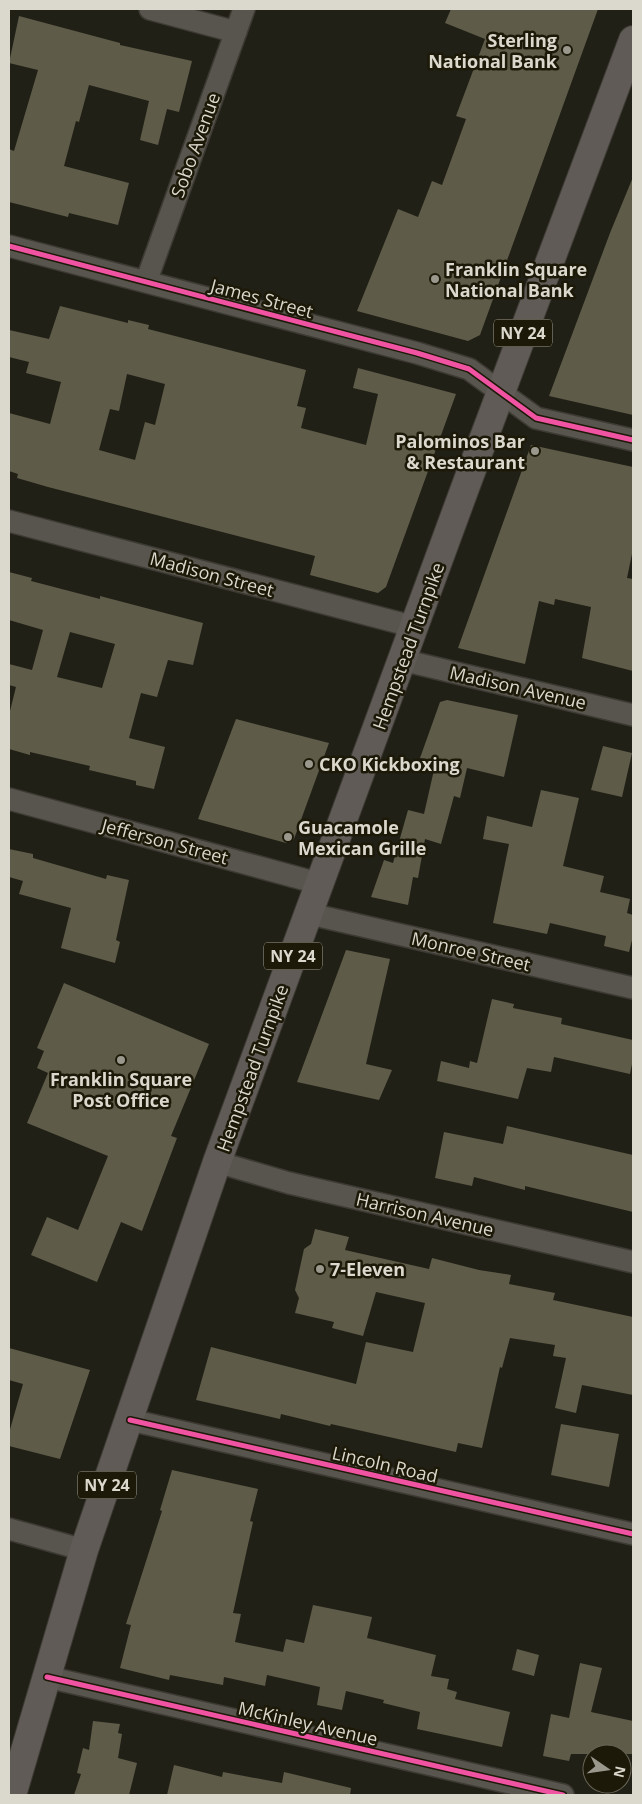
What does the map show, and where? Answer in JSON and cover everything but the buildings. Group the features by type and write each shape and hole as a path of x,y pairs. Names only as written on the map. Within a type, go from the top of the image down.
{"main road":[{"name":"Hempstead Turnpike","path":"12,1795 84,1550 218,1162 501,391 633,40"}],"street":[{"path":"150,9 236,32"},
{"name":"Sobo Avenue","path":"146,282 244,9"},
{"name":"James Street","path":"9,246 426,355 469,369 536,418 633,440"},
{"name":"Madison Street","path":"9,522 415,627"},
{"name":"Madison Avenue","path":"402,660 633,715"},
{"name":"Jefferson Street","path":"9,799 320,884"},
{"name":"Monroe Street","path":"310,914 633,988"},
{"name":"Harrison Avenue","path":"218,1162 289,1183 633,1262"},
{"name":"Lincoln Road","path":"130,1420 633,1534"},
{"path":"9,1529 84,1550"},
{"name":"McKinley Avenue","path":"47,1677 563,1795"}],"cycle path":[{"path":"9,246 417,353 469,369 536,418 633,440"},
{"path":"130,1420 633,1534"},
{"path":"47,1677 563,1795"}],"place":[{"name":"Sterling National Bank","path":"567,50"},
{"name":"Franklin Square National Bank","path":"435,279"},
{"name":"Palominos Bar & Restaurant","path":"535,451"},
{"name":"CKO Kickboxing","path":"309,764"},
{"name":"Guacamole Mexican Grille","path":"288,837"},
{"name":"Franklin Square Post Office","path":"121,1060"},
{"name":"7-Eleven","path":"320,1269"}]}
